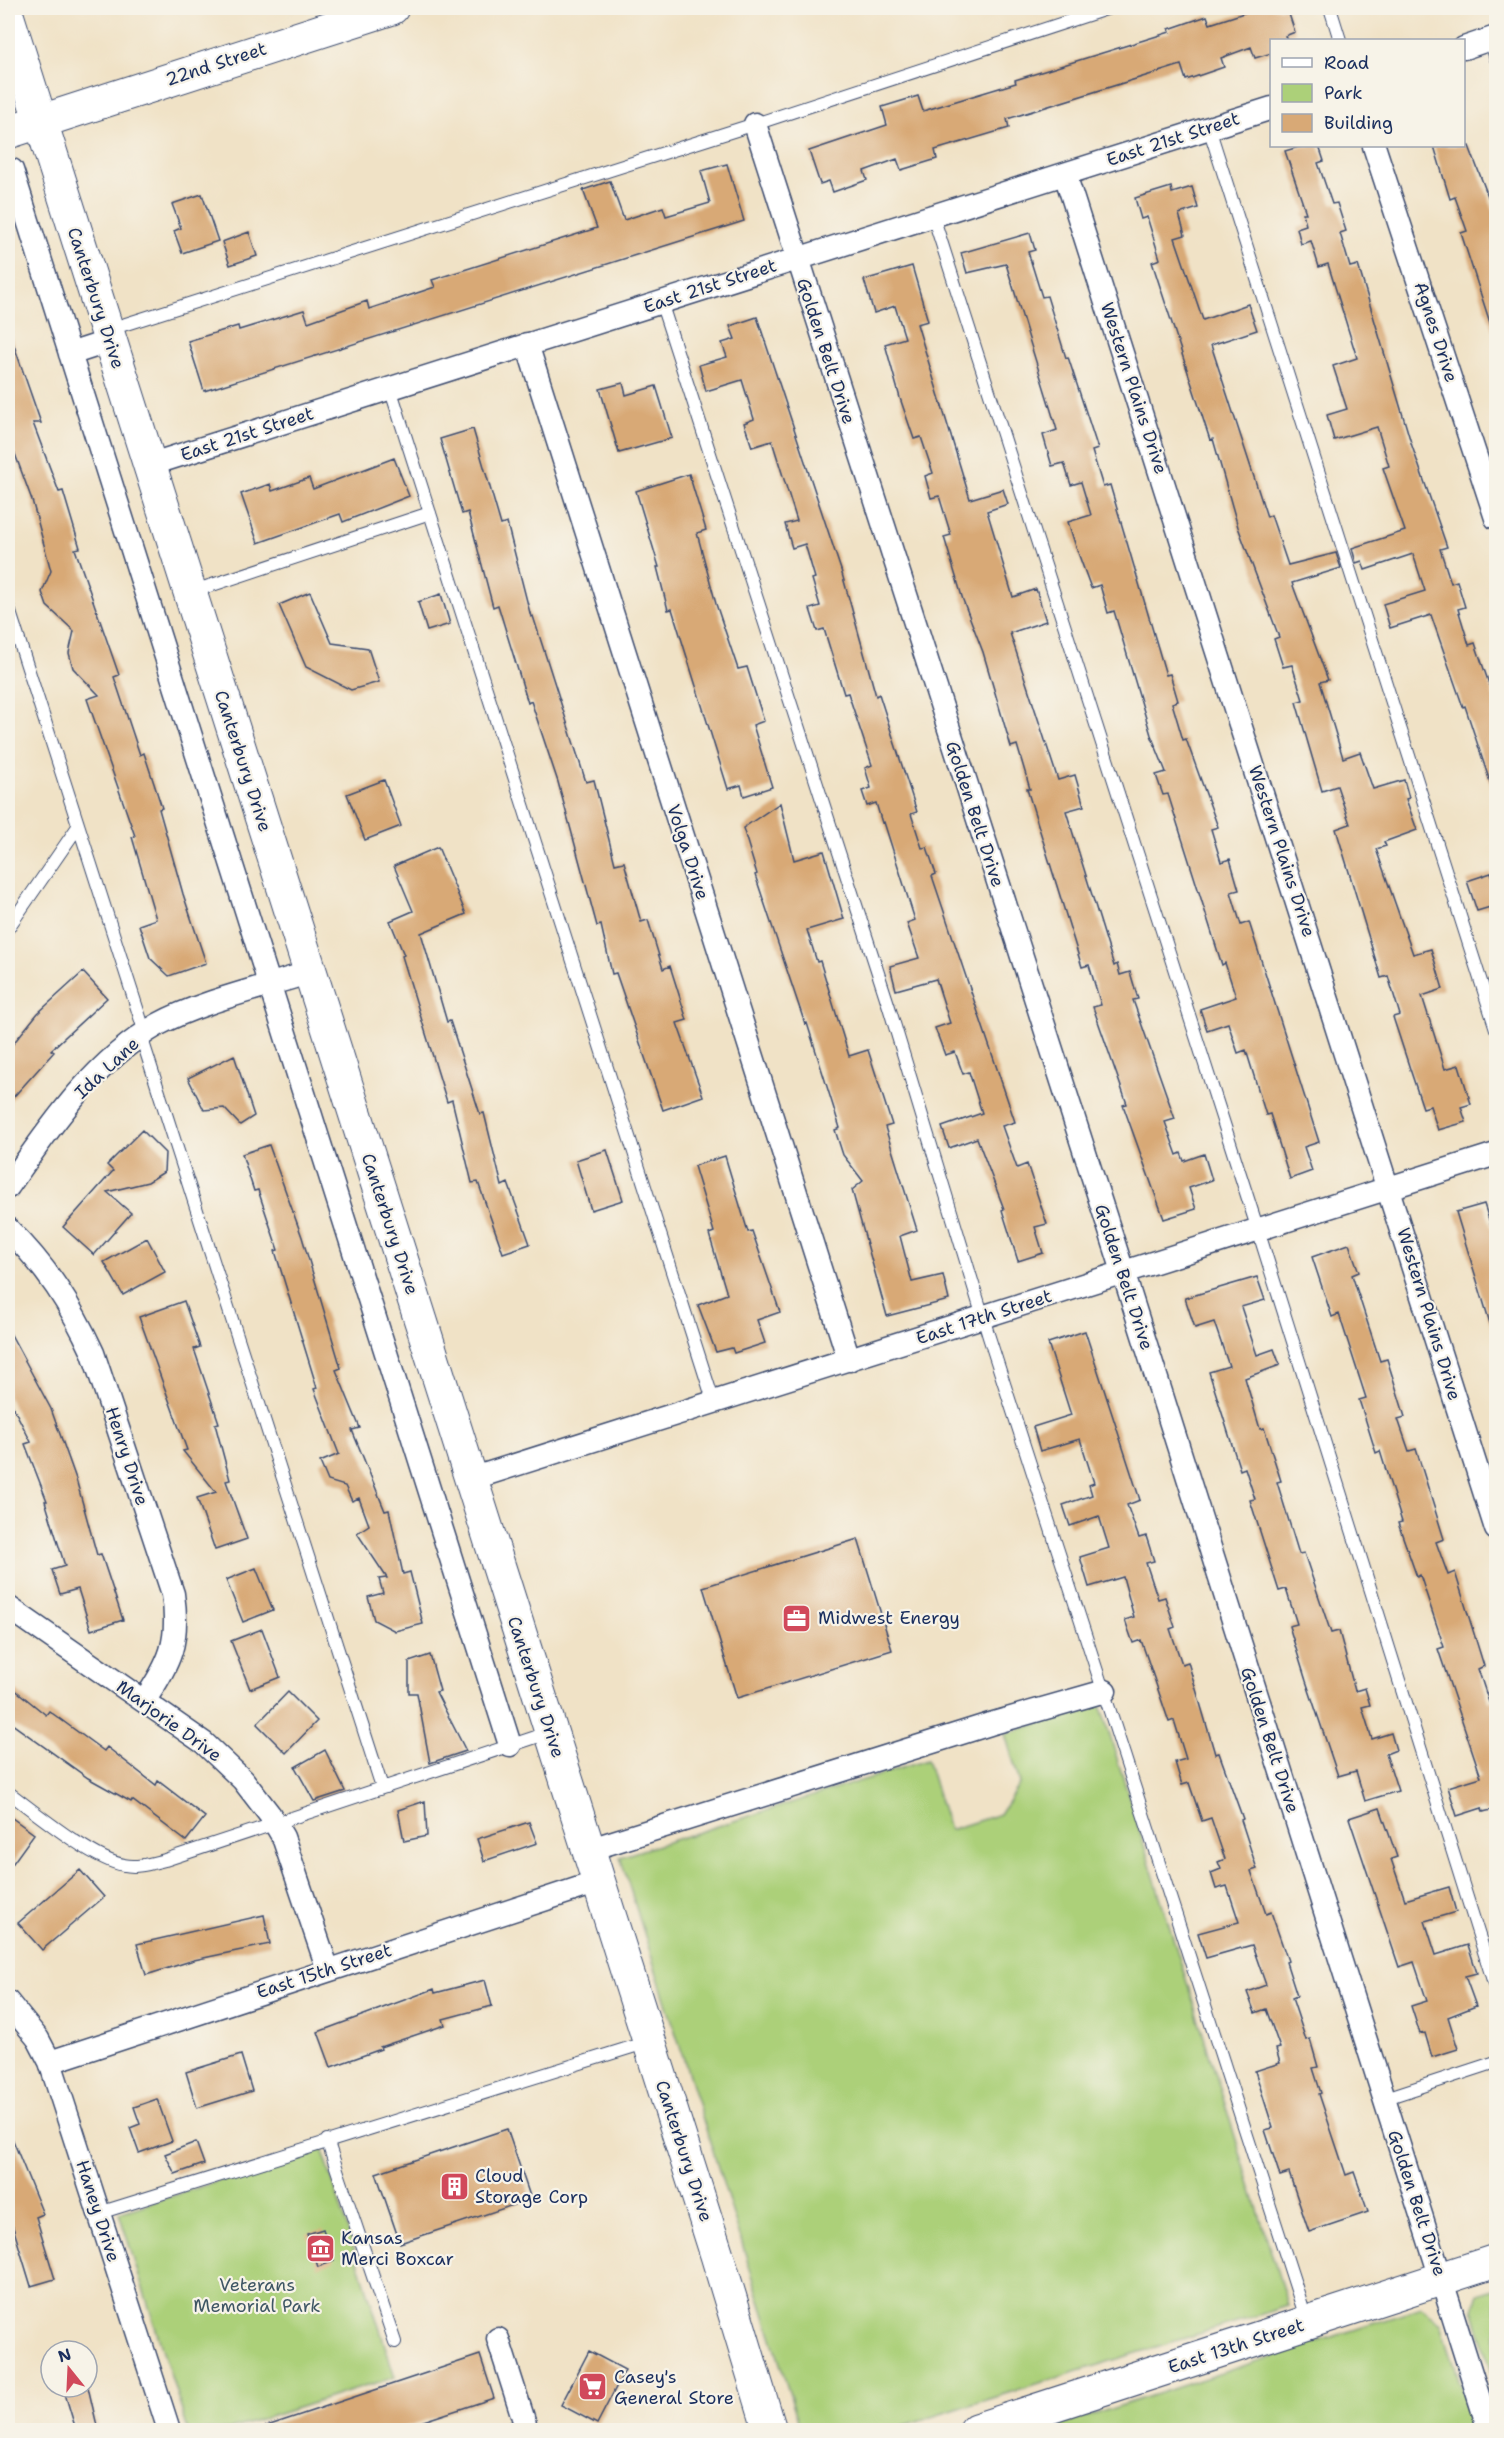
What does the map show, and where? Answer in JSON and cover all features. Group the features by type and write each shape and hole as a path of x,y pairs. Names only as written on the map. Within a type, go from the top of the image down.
{"main road":[{"name":"22nd Street","path":"8,132 392,8"},
{"name":"Canterbury Drive","path":"8,18 770,2430"},
{"name":"East 13th Street","path":"976,2430 1497,2261"}],"street":[{"path":"1465,48 1494,45"},
{"name":"East 21st Street","path":"149,465 1270,109"},
{"name":"Golden Belt Drive","path":"755,124 1123,1273 1489,2430"},
{"name":"Agnes Drive","path":"1374,147 1497,518"},
{"path":"12,170 510,1745"},
{"name":"Western Plains Drive","path":"1065,174 1497,1529"},
{"path":"70,354 108,336"},
{"name":"Volga Drive","path":"527,345 849,1360"},
{"name":"Ida Lane","path":"8,1187 59,1115 111,1059 143,1035 188,1012 310,972"},
{"name":"East 17th Street","path":"471,1479 1497,1154"},
{"name":"Henry Drive","path":"8,1229 36,1256 57,1284 86,1335 173,1594 176,1633 173,1654 144,1701"},
{"name":"Marjorie Drive","path":"8,1607 204,1743 229,1766 275,1823 291,1857 328,1970"},
{"path":"588,1850 990,1724 1105,1691"},
{"name":"East 15th Street","path":"50,2062 598,1882"},
{"name":"Haney Drive","path":"8,2001 38,2039 50,2062 169,2430"},
{"path":"498,2339 520,2428"}],"lane":[{"path":"108,336 1109,8"},
{"path":"1330,8 1340,39"},
{"path":"1209,128 1497,1029"},
{"path":"933,216 1258,1230 1497,1990"},
{"path":"661,302 889,1007 982,1317 1105,1691 1307,2323"},
{"path":"390,388 714,1403"},
{"path":"190,592 430,513"},
{"path":"8,606 382,1787"},
{"path":"8,928 77,828"},
{"path":"8,1792 100,1856 125,1866 165,1860 551,1732"},
{"path":"99,2213 327,2140 649,2042"},
{"path":"1383,2098 1497,2062"},
{"path":"327,2140 395,2342"}],"green space":[{"path":"1100,1704 1288,2306 889,2430 801,2430 620,1857 927,1760 949,1830 1000,1814 1020,1783 1005,1734"},
{"name":"Veterans Memorial Park","path":"322,2148 395,2377 228,2430 188,2430 119,2213"},
{"path":"1496,2288 1496,2385 1473,2309 1478,2294"},
{"path":"1421,2308 1441,2323 1475,2430 1046,2430"}],"building":[{"path":"1259,8 1287,8 1295,32 1285,36 1286,39 1270,39 1270,54 1255,58 1251,47 1221,58 1224,67 1186,80 1181,65 1007,119 1009,128 935,150 937,159 901,170 897,159 864,171 867,180 833,192 829,181 820,184 809,151 887,125 882,107 918,96 923,111 1170,32 1169,29 1207,16 1210,24"},
{"path":"1469,146 1497,220 1497,332 1493,332 1461,233 1467,231 1455,197 1450,199 1434,147"},
{"path":"1299,147 1319,147 1324,161 1318,163 1332,204 1337,203 1346,231 1340,233 1350,267 1358,265 1412,446 1447,547 1440,549 1451,583 1457,581 1465,607 1458,609 1469,645 1475,643 1497,707 1497,791 1493,791 1465,706 1463,707 1431,615 1390,628 1383,604 1425,591 1413,554 1365,570 1362,561 1356,563 1352,548 1405,531 1383,468 1389,466 1377,427 1334,440 1327,415 1347,409 1333,366 1357,358 1328,264 1319,267 1311,241 1301,244 1297,228 1306,225 1303,213 1306,213 1285,151"},
{"path":"727,164 744,221 204,391 188,341 238,326 239,330 304,310 308,322 367,301 369,309 435,287 432,280 597,228 583,190 610,181 624,220 663,207 666,216 710,203 701,171"},
{"path":"1171,187 1172,193 1192,187 1198,208 1179,214 1185,235 1175,238 1203,320 1248,304 1257,330 1211,345 1267,517 1271,515 1288,565 1336,553 1341,568 1292,583 1328,680 1320,682 1343,758 1360,752 1373,789 1404,780 1409,798 1406,799 1417,830 1384,842 1386,846 1376,849 1413,954 1431,949 1443,989 1422,996 1445,1069 1459,1065 1471,1104 1461,1107 1466,1122 1438,1130 1430,1106 1423,1108 1393,1017 1400,1015 1388,976 1381,978 1336,829 1350,824 1337,786 1322,791 1296,702 1303,700 1292,665 1283,667 1274,639 1279,637 1238,527 1213,439 1210,440 1152,262 1160,259 1147,217 1141,219 1135,198"},
{"path":"202,194 218,241 182,253 174,231 181,228 172,204"},
{"path":"249,232 257,256 230,265 222,242"},
{"path":"1030,233 1035,250 1028,252 1042,297 1047,296 1066,358 1068,357 1098,449 1092,451 1103,487 1110,485 1166,675 1170,674 1178,701 1172,703 1183,740 1186,739 1218,827 1211,829 1221,862 1230,859 1239,890 1231,892 1241,925 1249,922 1319,1142 1304,1147 1312,1171 1290,1179 1270,1114 1266,1115 1246,1050 1238,1053 1228,1023 1207,1030 1200,1009 1236,997 1225,963 1222,965 1168,794 1163,795 1156,775 1166,772 1151,735 1114,611 1108,613 1100,585 1091,588 1068,522 1091,515 1081,482 1071,485 1064,463 1052,466 1043,435 1057,430 1006,264 967,273 961,253"},
{"path":"912,266 928,321 917,324 970,499 1003,489 1008,504 987,511 1013,597 1036,589 1046,621 1010,633 1058,780 1075,775 1084,806 1066,811 1114,966 1117,964 1120,975 1130,972 1138,999 1133,1000 1175,1119 1165,1122 1177,1155 1181,1153 1184,1161 1204,1154 1212,1180 1189,1188 1196,1209 1164,1219 1123,1105 1127,1104 1093,1007 1101,1005 1089,965 1082,967 1027,789 1030,789 1017,745 1011,747 983,652 963,600 944,537 951,535 939,496 931,498 925,476 933,473 921,437 914,439 900,398 885,344 905,338 895,306 874,313 864,280"},
{"path":"757,317 841,570 876,696 879,694 917,812 911,814 922,848 927,847 936,874 932,876 1015,1122 1002,1126 1017,1168 1027,1164 1047,1224 1035,1227 1043,1253 1018,1261 1002,1210 1004,1209 977,1138 949,1148 942,1127 982,1113 969,1072 963,1074 955,1052 945,1055 935,1028 950,1023 936,979 896,990 890,966 919,958 907,923 915,920 884,822 882,823 876,803 867,806 862,791 871,788 865,768 872,765 848,693 844,694 824,629 817,631 810,609 820,606 812,579 815,578 805,544 792,548 785,524 797,521 772,441 752,447 744,423 754,419 742,380 706,391 699,365 727,357 722,343 735,339 730,326"},
{"path":"8,334 10,334 41,423 33,423 59,492 63,491 80,548 75,549 119,675 114,677 140,755 144,753 162,808 159,809 183,894 206,963 169,976 150,958 139,925 156,919 132,837 135,836 87,699 99,695 73,668 69,653 74,631 47,606 42,592 51,571 32,500 8,435"},
{"path":"623,383 626,395 656,386 672,438 619,453 600,389"},
{"path":"473,429 501,525 507,523 531,617 533,616 586,782 594,780 615,864 624,862 641,922 648,920 663,969 670,966 687,1020 677,1023 703,1096 663,1110 616,973 612,974 601,925 597,926 558,782 531,701 528,703 498,605 493,607 468,512 462,514 440,439"},
{"path":"394,458 409,496 343,522 340,514 258,543 241,494 270,484 272,491 309,478 313,489"},
{"path":"689,474 706,530 697,533 716,604 738,669 747,667 764,721 753,725 772,787 744,796 741,785 728,789 672,609 668,610 657,567 659,567 636,491"},
{"path":"310,592 332,643 368,648 379,682 351,690 306,667 279,605"},
{"path":"441,594 450,624 427,631 418,602"},
{"path":"384,780 401,826 365,840 347,794"},
{"path":"780,803 794,860 824,851 844,919 807,930 817,962 820,961 849,1056 868,1050 892,1125 885,1127 917,1230 900,1236 912,1282 943,1275 949,1300 887,1316 852,1190 863,1181 843,1155 835,1130 840,1128 807,1023 805,1024 755,875 757,874 743,828"},
{"path":"438,847 466,914 421,933 447,1022 450,1021 480,1114 484,1113 502,1186 508,1183 530,1244 503,1253 478,1182 472,1183 452,1100 447,1102 402,956 404,955 390,921 413,911 394,866"},
{"path":"1491,873 1497,890 1497,905 1477,911 1467,881"},
{"path":"83,972 107,998 51,1050 54,1052 8,1103 8,1050 38,1013"},
{"path":"234,1055 254,1116 240,1125 224,1108 204,1110 188,1078"},
{"path":"142,1130 165,1153 164,1172 148,1182 107,1192 131,1213 94,1255 63,1227 113,1171 107,1165"},
{"path":"269,1145 302,1237 341,1368 336,1370 360,1428 352,1430 385,1511 389,1510 403,1574 410,1572 423,1624 395,1631 374,1620 368,1597 383,1593 379,1579 387,1578 357,1533 369,1525 359,1498 352,1501 345,1486 328,1481 320,1462 339,1454 314,1389 317,1388 275,1251 278,1250 258,1190 254,1191 242,1154"},
{"path":"607,1150 623,1200 591,1210 576,1160"},
{"path":"725,1156 748,1232 752,1231 780,1312 757,1320 765,1343 734,1353 732,1348 716,1352 698,1305 727,1294 709,1234 714,1232 694,1166"},
{"path":"1484,1204 1497,1244 1497,1332 1493,1333 1456,1212"},
{"path":"147,1238 165,1272 123,1295 104,1262"},
{"path":"1349,1244 1359,1272 1352,1275 1380,1361 1387,1359 1405,1417 1398,1419 1409,1451 1416,1449 1444,1539 1436,1542 1448,1575 1455,1572 1484,1666 1478,1669 1489,1702 1497,1699 1497,1813 1493,1814 1491,1810 1483,1812 1482,1808 1457,1816 1448,1787 1481,1777 1438,1649 1444,1647 1420,1575 1417,1577 1398,1523 1402,1522 1380,1451 1376,1453 1359,1400 1366,1398 1339,1314 1332,1317 1312,1257"},
{"path":"1257,1277 1265,1300 1241,1307 1257,1355 1274,1349 1280,1365 1245,1378 1260,1429 1264,1428 1281,1481 1277,1482 1299,1554 1304,1553 1331,1633 1339,1631 1355,1691 1365,1688 1370,1705 1362,1707 1372,1739 1391,1733 1396,1750 1386,1754 1398,1791 1365,1801 1356,1771 1338,1776 1306,1681 1289,1626 1297,1624 1286,1589 1279,1591 1250,1500 1255,1499 1245,1468 1240,1470 1209,1372 1229,1366 1214,1322 1195,1328 1185,1298"},
{"path":"184,1301 200,1347 194,1349 219,1423 215,1424 230,1480 226,1481 247,1539 215,1550 197,1498 216,1492 183,1451 187,1450 139,1317"},
{"path":"8,1329 51,1409 76,1479 97,1555 101,1554 123,1620 91,1630 78,1589 60,1594 52,1570 65,1566 45,1501 47,1501 25,1444 31,1442 8,1397"},
{"path":"1085,1331 1140,1500 1127,1505 1139,1538 1146,1536 1154,1561 1146,1563 1158,1599 1165,1597 1175,1627 1170,1629 1182,1664 1188,1662 1215,1754 1219,1753 1243,1819 1241,1820 1257,1869 1251,1871 1266,1914 1271,1912 1288,1961 1286,1962 1297,1996 1292,1998 1306,2040 1310,2039 1318,2067 1313,2068 1321,2093 1319,2094 1346,2175 1354,2172 1368,2212 1309,2232 1289,2173 1280,2176 1265,2130 1273,2128 1255,2071 1280,2063 1276,2049 1280,2048 1266,2009 1255,2013 1247,1992 1266,1985 1252,1945 1206,1958 1198,1933 1239,1922 1227,1886 1216,1889 1211,1873 1221,1869 1218,1862 1225,1859 1211,1818 1202,1821 1189,1783 1182,1785 1175,1762 1186,1759 1174,1720 1169,1722 1141,1640 1133,1643 1125,1620 1134,1617 1123,1577 1089,1587 1080,1557 1109,1548 1099,1516 1070,1526 1063,1505 1092,1495 1089,1485 1094,1483 1080,1439 1040,1451 1033,1427 1071,1415 1048,1343"},
{"name":"Midwest Energy","path":"858,1539 892,1650 737,1698 703,1587"},
{"path":"256,1568 273,1610 243,1622 226,1580"},
{"path":"262,1629 280,1677 250,1689 231,1641"},
{"path":"430,1655 440,1691 436,1692 466,1751 430,1763 417,1693 409,1693 409,1662"},
{"path":"8,1684 46,1715 49,1711 104,1751 107,1747 156,1785 158,1781 205,1817 186,1841 132,1800 131,1802 88,1778 8,1721"},
{"path":"288,1692 317,1721 286,1753 257,1724"},
{"path":"325,1750 345,1791 314,1801 295,1767"},
{"path":"425,1801 427,1836 404,1841 398,1810"},
{"path":"1380,1808 1397,1857 1391,1859 1405,1900 1449,1887 1456,1912 1425,1921 1436,1955 1468,1945 1477,1973 1465,1976 1476,2006 1448,2017 1458,2049 1432,2057 1425,2033 1420,2034 1411,2006 1427,2001 1414,1962 1399,1967 1349,1818"},
{"path":"8,1815 34,1834 8,1870"},
{"path":"529,1822 537,1843 484,1861 477,1839"},
{"path":"80,1870 104,1897 42,1950 18,1923"},
{"path":"264,1915 270,1944 194,1960 146,1975 137,1944"},
{"path":"485,1980 492,2006 443,2019 445,2025 380,2047 381,2049 331,2067 318,2032 434,1989 435,1993"},
{"path":"241,2055 252,2091 197,2108 186,2072"},
{"path":"157,2099 172,2141 139,2153 130,2128 140,2124 134,2107"},
{"path":"8,2128 43,2214 36,2217 55,2279 31,2286 13,2227 8,2229"},
{"name":"Cloud Storage Corp","path":"507,2129 531,2199 400,2243 376,2173"},
{"path":"196,2142 204,2164 175,2174 165,2154"},
{"name":"Kansas Merci Boxcar","path":"323,2229 334,2261 318,2267 307,2234"},
{"name":"Casey's General Store","path":"589,2351 625,2370 597,2424 561,2405"},
{"path":"480,2355 494,2398 396,2430 265,2430 264,2427"},
{"path":"67,2399 91,2399 98,2430 76,2430"}],"place":[{"name":"Midwest Energy","path":"797,1618"},
{"name":"Cloud Storage Corp","path":"454,2186"},
{"name":"Kansas Merci Boxcar","path":"320,2248"},
{"name":"Casey's General Store","path":"593,2387"}]}
